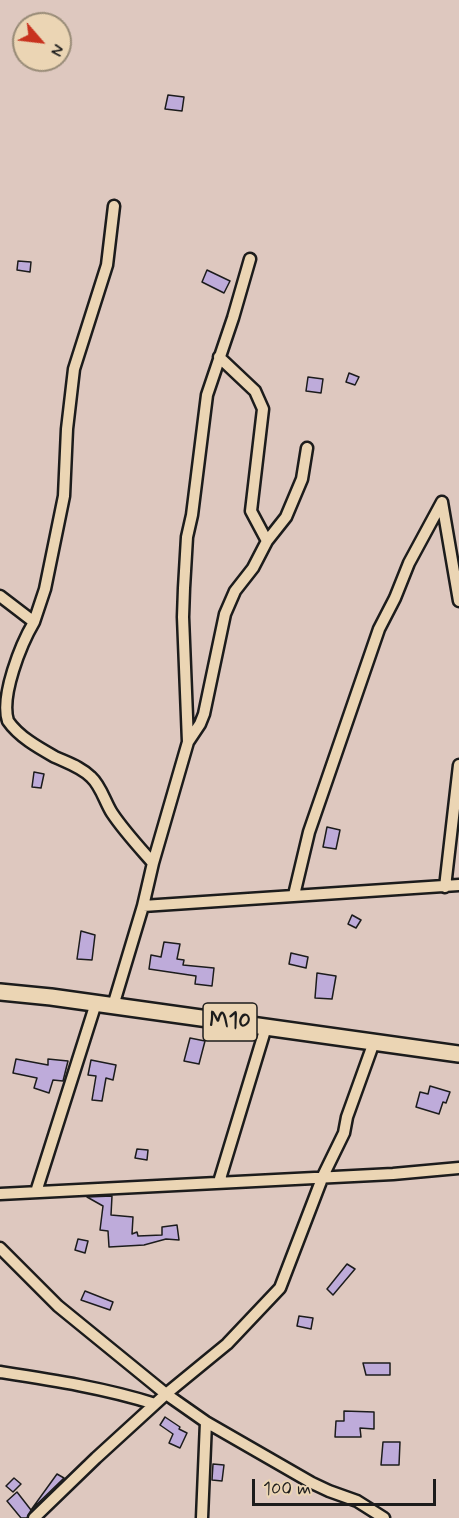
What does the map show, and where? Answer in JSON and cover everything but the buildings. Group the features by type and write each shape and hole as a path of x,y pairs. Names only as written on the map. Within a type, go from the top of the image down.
{"main road":[{"name":"M10","path":"0,992 96,1003 459,1054"}],"street":[{"path":"114,206 107,265 74,369 67,429 64,496 45,590 34,622 13,660 6,681 5,705 7,719 20,734 56,757 75,765 93,778 123,828 153,863"},
{"path":"188,742 183,617 187,537 194,504 207,395 250,259"},
{"path":"219,357 255,391 263,409 250,512 267,541"},
{"path":"113,1006 188,742 204,714 225,614 235,591 253,568 267,541 286,517 302,479 307,448"},
{"path":"294,894 309,832 379,629 409,563 442,502 459,601"},
{"path":"0,596 34,622"},
{"path":"445,887 459,765"},
{"path":"143,906 294,894 459,885"},
{"path":"36,1192 96,1003"},
{"path":"219,1182 266,1027"},
{"path":"34,1518 166,1394 227,1344 280,1288 323,1176 344,1133 347,1118 374,1042"},
{"path":"0,1194 393,1174 459,1168"},
{"path":"0,1249 58,1306 166,1394 206,1422 312,1483 357,1501 384,1518"},
{"path":"0,1372 49,1379 155,1404"},
{"path":"202,1518 206,1422"}]}
